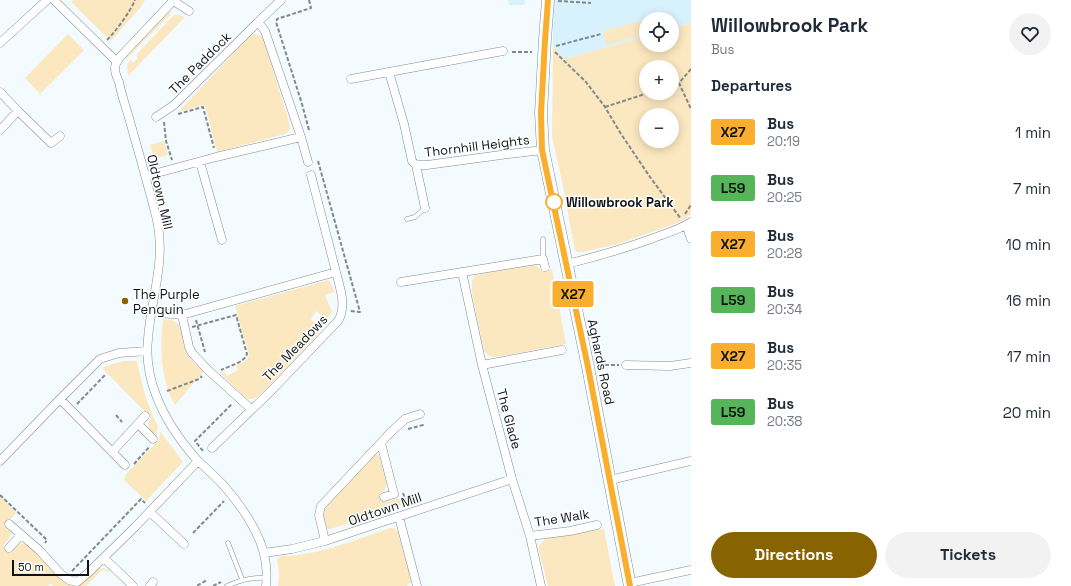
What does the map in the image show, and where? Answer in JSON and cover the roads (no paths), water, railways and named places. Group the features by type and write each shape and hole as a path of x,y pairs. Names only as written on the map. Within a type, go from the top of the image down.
{"street":[{"path":"0,43 47,0"},
{"path":"54,0 117,62 173,0 189,11"},
{"name":"The Paddock","path":"156,117 174,105 281,0"},
{"name":"Aghards Road","path":"553,1 544,44 541,100 542,150 588,367 630,584"},
{"path":"258,22 265,31 308,162"},
{"path":"351,80 503,52"},
{"name":"Oldtown Mill","path":"117,62 115,67 120,89 146,176 157,219 160,243 158,279 148,335 147,351 149,371 158,401 174,430 198,461 223,485 257,533 266,563 266,582"},
{"name":"Thornhill Heights","path":"389,72 404,124 412,160 416,165 427,166 542,150"},
{"path":"0,92 52,143 60,136"},
{"path":"0,130 18,111"},
{"path":"146,176 216,157 301,137"},
{"path":"200,162 222,240"},
{"path":"416,165 425,208"},
{"name":"The Meadows","path":"212,448 271,391 338,321 341,316 342,302 336,272 311,174"},
{"path":"567,264 630,246 686,222 691,239"},
{"path":"401,282 543,259 545,268"},
{"path":"152,312 182,315 336,272"},
{"name":"The Glade","path":"462,272 482,365 512,479"},
{"path":"182,315 189,347 192,353 251,409"},
{"path":"482,365 562,350"},
{"path":"0,461 100,359 119,353 147,351"},
{"path":"626,365 670,366 691,363"},
{"path":"60,399 125,465"},
{"path":"325,542 319,515 321,506 391,432 405,419 420,414"},
{"path":"112,452 145,416"},
{"path":"138,424 153,439"},
{"path":"381,443 394,494 384,497"},
{"path":"9,524 39,550 61,574 74,582 80,580 151,511 198,461"},
{"path":"610,480 691,461"},
{"name":"Oldtown Mill","path":"264,553 325,542 512,479"},
{"name":"The Walk","path":"512,479 530,536 541,586"},
{"path":"151,511 184,544"},
{"path":"399,517 417,586"},
{"name":"The Walk","path":"530,536 570,531 597,525"},
{"path":"9,548 21,535"},
{"path":"104,558 133,586"},
{"path":"630,584 691,570"}],"lane":[{"path":"407,219 415,217 425,208"},
{"path":"543,239 543,259"},
{"path":"228,543 242,579"},
{"path":"227,586 242,579 257,578 266,582"}],"place":[{"name":"Willowbrook Park","path":"554,202"},
{"name":"The Purple Penguin","path":"125,301"}]}
